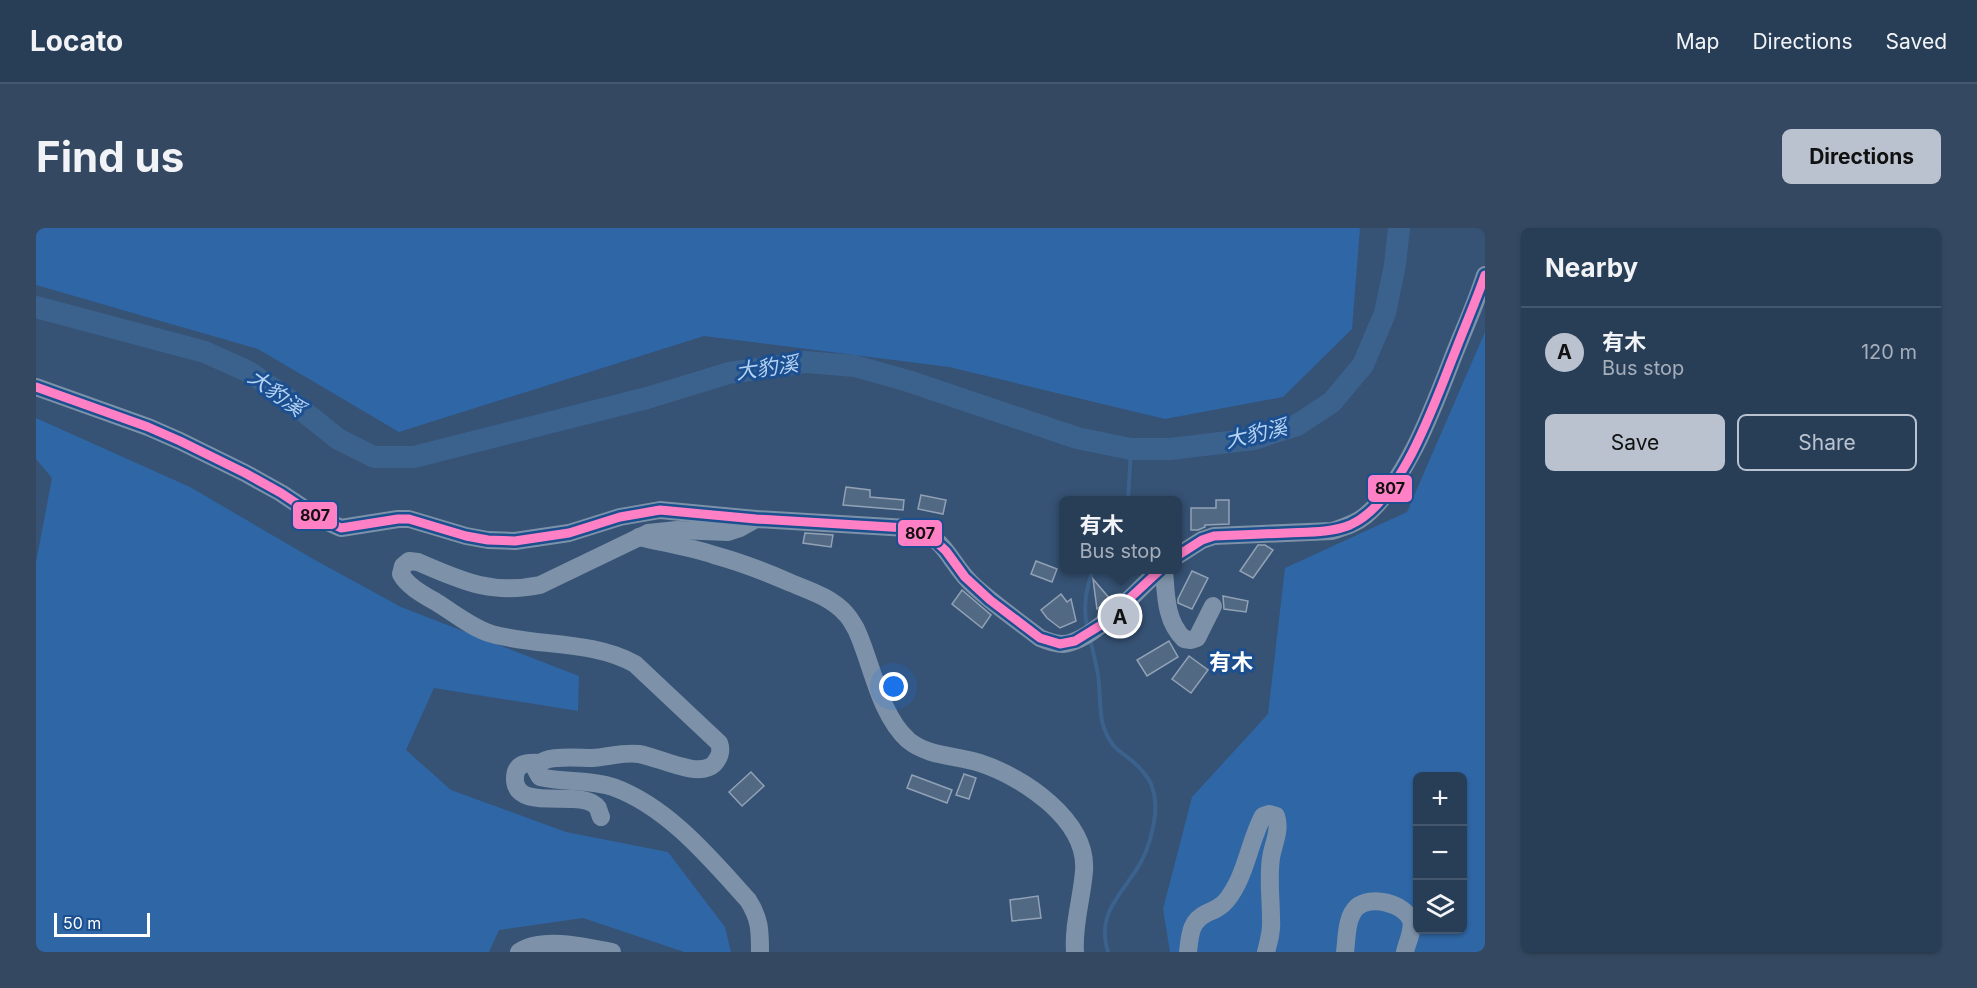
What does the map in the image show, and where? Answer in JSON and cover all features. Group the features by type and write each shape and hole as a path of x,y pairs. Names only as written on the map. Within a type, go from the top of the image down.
{"street":[{"path":"1182,553 1202,540 1214,536 1332,531 1350,526 1365,516 1380,501 1414,450 1431,413 1485,275"},
{"path":"36,387 148,427 180,441 245,473 317,517 341,528 409,519 466,536 514,542 569,533 620,517 660,510 756,519 907,528 924,531 938,541 972,584 1040,638 1062,644 1083,638 1158,574"},
{"path":"756,519 728,532 657,530 637,537 540,585 527,588 502,589 469,584 418,562 409,561 403,566 401,574 404,580 429,598 489,633 600,650 621,656 635,664 712,735 719,743 721,750 718,760 709,768 699,770 641,754 626,753 547,759 540,763 536,770 540,777 549,779 592,782 613,787 640,799 674,824 748,900 759,922 760,952"},
{"path":"637,537 714,555 776,576 834,603 847,615 856,631 877,688 895,723 907,739 922,749 989,766 1028,787 1058,811 1081,845 1084,869 1078,905 1075,952"},
{"path":"1163,574 1170,616 1178,633 1184,639 1197,638 1213,606"},
{"path":"540,763 521,764 517,769 515,779 517,789 533,797 583,800 594,804 601,817"},
{"path":"1188,952 1190,932 1195,921 1226,901 1236,884 1258,825 1263,816 1269,814 1276,816 1278,822 1271,857 1269,891 1271,919 1266,952"},
{"path":"1345,952 1350,919 1356,908 1366,901 1379,901 1402,909 1411,919 1405,952"},
{"path":"519,952 535,944 556,944 612,952"}],"shaded area":[{"path":"36,228 1360,228 1352,329 1283,397 1165,419 949,367 704,336 399,432 258,349 36,285"},
{"path":"1485,332 1485,952 1170,952 1163,909 1192,797 1268,714 1285,568 1407,512"},
{"path":"36,418 190,487 401,607 579,676 578,711 434,688 406,750 451,790 566,832 668,852 725,927 731,952 684,952 583,918 499,930 489,952 36,952 36,562 52,478 36,459"}],"building":[{"path":"846,487 870,490 870,497 904,500 903,510 843,505"},
{"path":"921,495 946,500 943,514 918,509"},
{"path":"1216,500 1229,500 1229,524 1205,525 1198,530 1191,530 1191,508 1216,508"},
{"path":"805,533 833,535 831,547 803,543"},
{"path":"1258,545 1265,545 1273,550 1253,578 1240,571"},
{"path":"1036,561 1057,569 1052,582 1031,574"},
{"path":"1192,571 1208,578 1192,609 1178,603 1178,599"},
{"path":"1093,579 1110,599 1097,609"},
{"path":"962,590 991,615 982,628 952,604"},
{"path":"1061,594 1067,602 1071,599 1076,621 1060,628 1041,610"},
{"path":"1223,596 1248,601 1246,612 1224,609"},
{"path":"1169,641 1178,657 1147,676 1137,660"},
{"path":"1189,656 1208,670 1191,693 1172,679"},
{"path":"751,772 764,786 742,806 729,792"},
{"path":"964,774 976,778 969,799 956,795"},
{"path":"912,775 952,790 947,803 907,788"},
{"path":"1038,896 1041,918 1012,921 1010,900"}],"waterway":[{"name":"大豹溪","path":"36,307 205,352 249,372 287,398 338,439 374,457 414,457 647,398 729,373 805,362 855,366 908,381 1077,438 1131,449 1170,449 1254,439 1297,425 1332,402 1363,365 1385,313 1395,265 1399,228"},
{"path":"1128,496 1131,449"},
{"path":"1087,626 1086,598 1092,574"},
{"path":"1090,639 1098,675 1104,728 1113,745 1138,766 1147,778 1155,798 1153,827 1146,851 1108,914 1105,925 1108,952"}],"transit line":[{"name":"807","path":"1182,553 1202,540 1214,536 1327,531 1350,525 1369,513 1386,495 1401,473 1427,422 1485,275"},
{"name":"807","path":"36,387 148,427 180,441 245,473 317,517 341,528 409,519 466,536 515,541 569,533 620,517 660,510 756,519 907,528 931,537 946,551 965,577 990,600 1040,638 1060,644 1075,641 1101,625 1156,574"}],"place":[{"name":"有木","path":"1120,616"}],"district":[{"name":"有木","path":"1231,662"}]}
